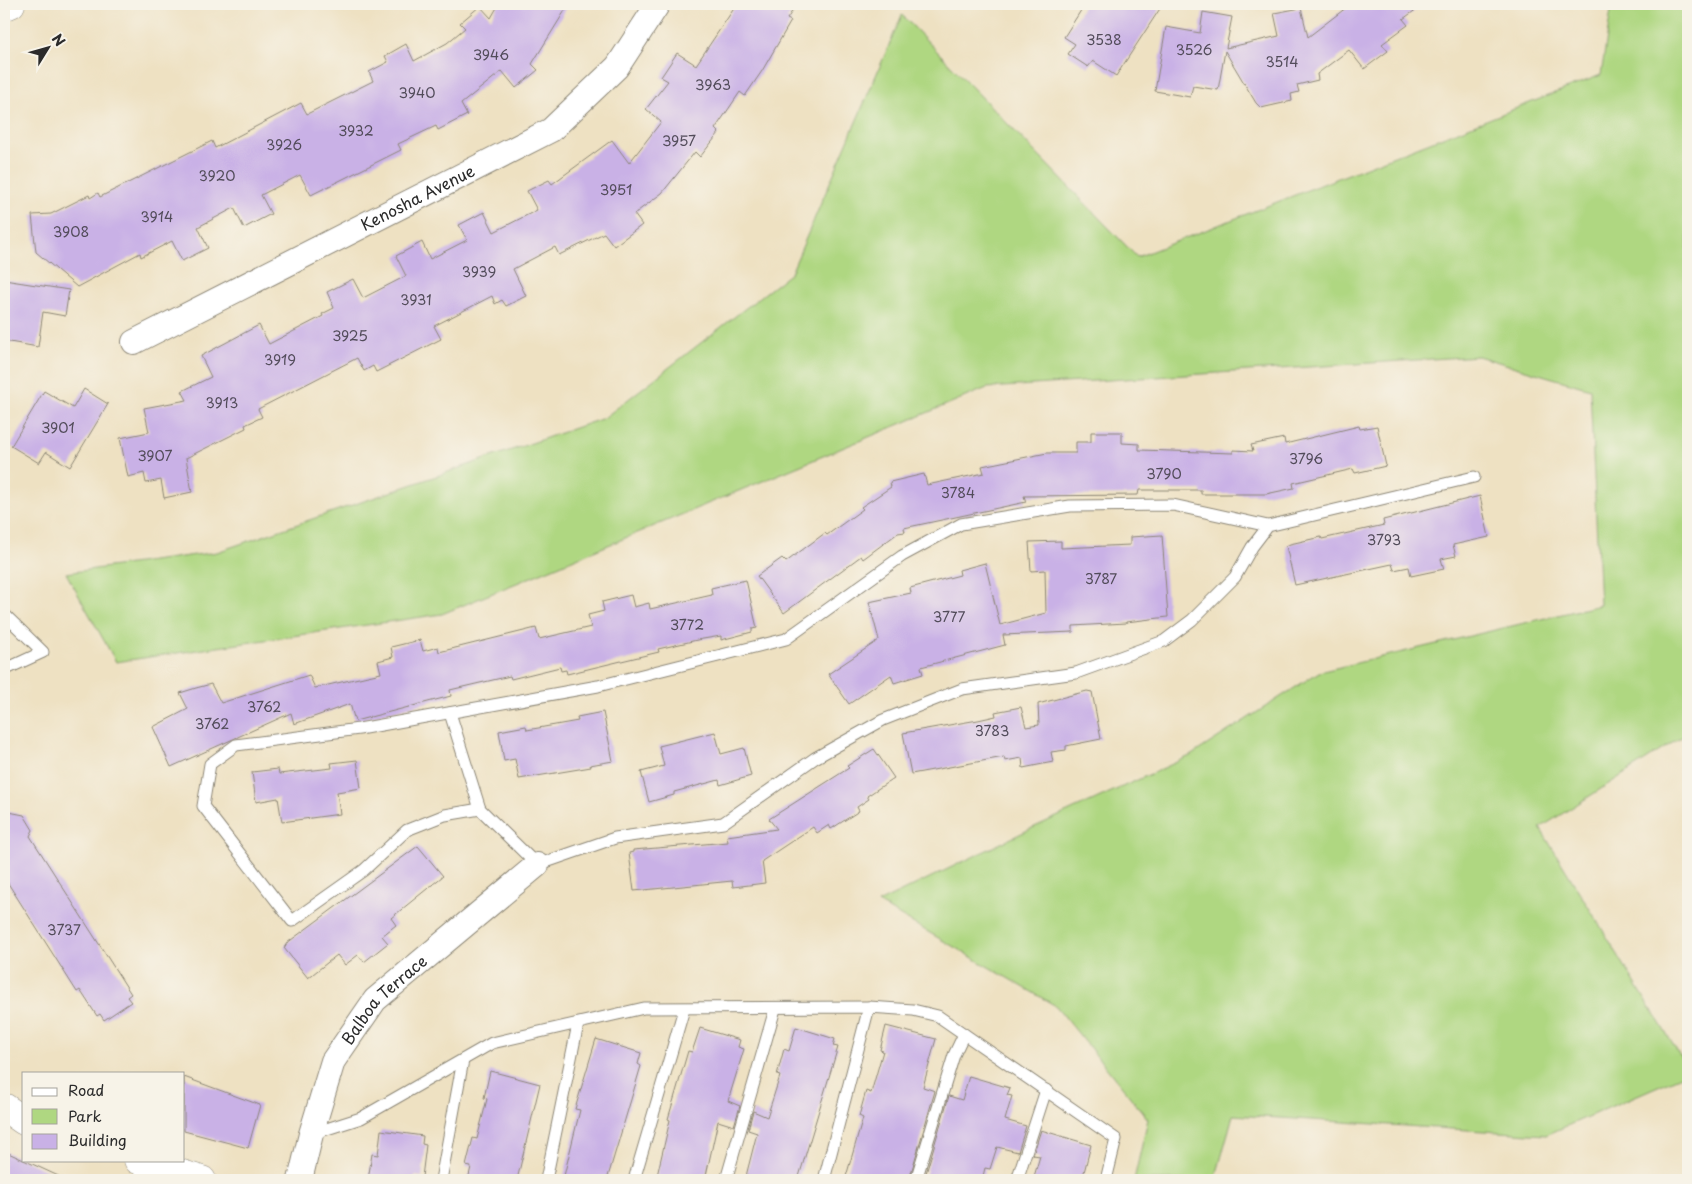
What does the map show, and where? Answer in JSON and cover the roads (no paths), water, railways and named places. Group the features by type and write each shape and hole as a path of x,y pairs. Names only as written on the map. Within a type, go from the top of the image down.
{"street":[{"path":"4,7 11,4"},
{"name":"Kenosha Avenue","path":"134,342 551,130 617,67 658,4"},
{"name":"Balboa Terrace","path":"300,1180 311,1134 333,1061 375,1000 537,865"},
{"path":"4,1107 22,1120"},
{"path":"144,1162 202,1180"}],"lane":[{"path":"480,809 445,815 407,830 364,870 292,921 203,806 210,764 236,746 359,729 598,686 786,639 902,556 961,524 1070,506 1173,505 1268,526 1474,477"},
{"path":"450,713 480,809 537,865 615,838 723,823 815,758 883,720 962,689 1076,673 1164,641 1192,620 1235,577 1252,547 1268,526"},
{"path":"4,614 43,652 4,670"},
{"path":"311,1134 361,1118 492,1043 644,1008 776,1009 869,1007 913,1010 938,1016 1116,1139 1106,1180"},
{"path":"824,1180 869,1007"},
{"path":"634,1180 684,1009"},
{"path":"726,1180 776,1009"},
{"path":"546,1180 578,1024"},
{"path":"916,1180 954,1055 964,1034"},
{"path":"441,1180 463,1060"},
{"path":"1017,1180 1046,1090"}]}
